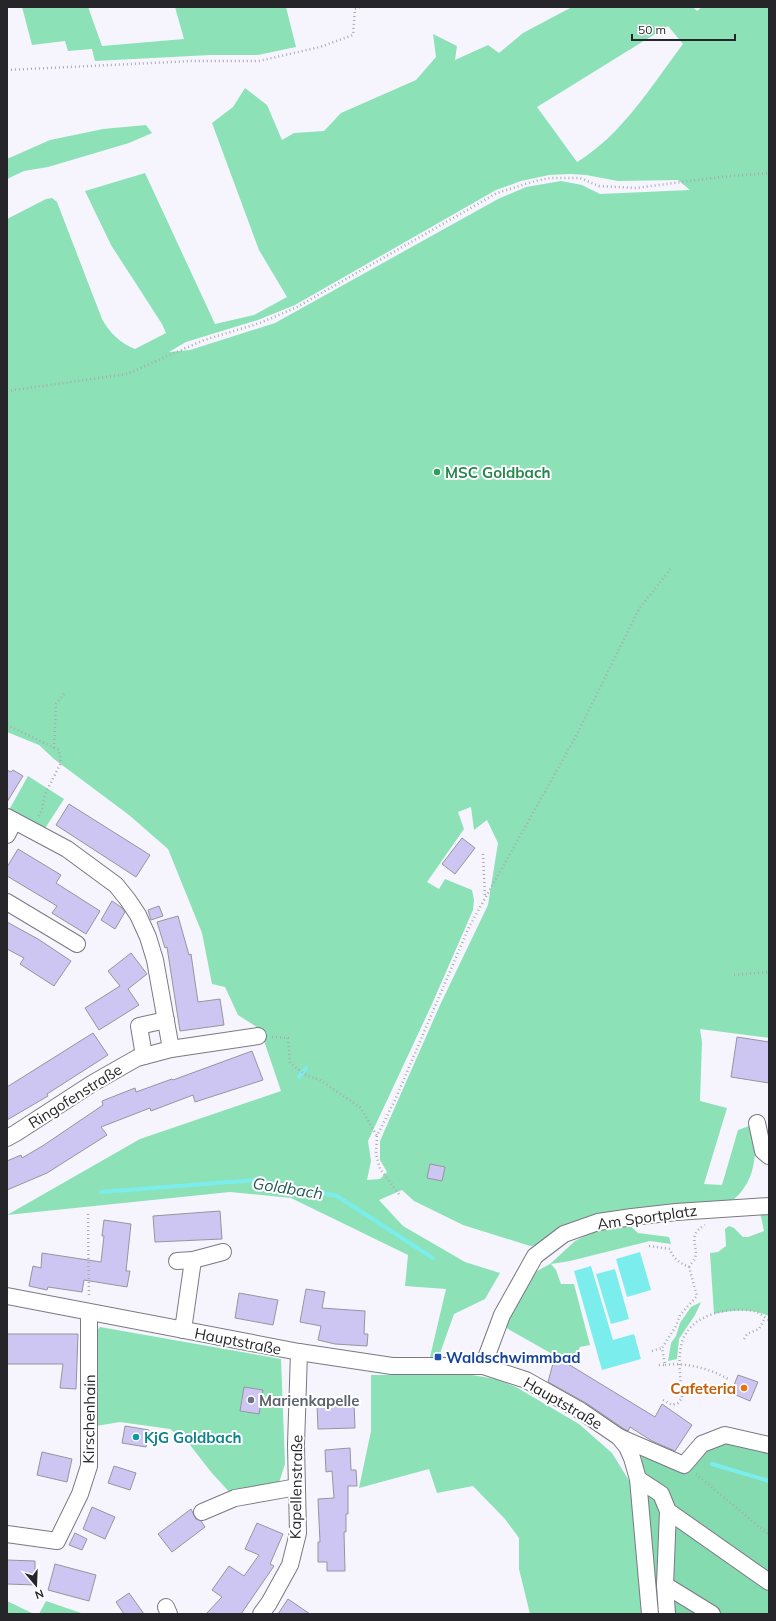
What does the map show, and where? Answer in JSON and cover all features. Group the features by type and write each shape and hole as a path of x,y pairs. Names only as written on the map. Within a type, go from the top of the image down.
{"street":[{"path":"10,824 67,849 116,885 138,914 148,937 154,960 170,1049"},
{"path":"7,902 77,944"},
{"path":"144,1056 139,1026 166,1020"},
{"name":"Ringofenstraße","path":"7,1138 93,1083 137,1058 170,1049 258,1036"},
{"path":"757,1123 763,1151 769,1156"},
{"name":"Am Sportplatz","path":"483,1366 502,1315 535,1256 564,1234 598,1222 632,1217 684,1211 769,1206"},
{"path":"177,1261 193,1260 223,1252"},
{"name":"Hauptstraße","path":"183,1330 193,1260"},
{"name":"Hauptstraße","path":"7,1296 89,1313 299,1352 392,1366 483,1366 526,1380 581,1411 619,1437 627,1447 632,1458 638,1480 650,1614"},
{"name":"Kirschenhain","path":"7,1534 57,1541 80,1494 89,1466 89,1313"},
{"name":"Kapellenstraße","path":"261,1614 290,1566 298,1533 296,1445 299,1352"},
{"path":"619,1437 684,1465 702,1444 725,1435 769,1446"},
{"path":"638,1480 661,1494 668,1511 664,1585 667,1614"},
{"path":"202,1512 235,1498 297,1487"},
{"path":"668,1511 769,1582"},
{"path":"664,1585 712,1614"}],"path":[{"path":"7,70 193,62 259,61 320,47 353,35 355,9 360,7"},
{"path":"7,391 127,374 204,340 260,324 297,307 497,193 535,180 550,178 580,178 599,186 636,188 720,177 769,173"},
{"path":"399,1194 380,1169 376,1154 377,1136 395,1100 469,927 575,738 639,609 672,567"},
{"path":"54,748 56,704 64,694"},
{"path":"7,725 59,750 61,763 45,794 42,810 36,819"},
{"path":"483,854 485,897"},
{"path":"734,975 769,972"},
{"path":"258,1036 288,1038 290,1063 306,1074 320,1080 361,1108 377,1136"},
{"path":"88,1214 89,1313"},
{"path":"652,1351 662,1348 676,1326 680,1315 697,1296 689,1267 695,1258 694,1238 700,1228 709,1222"},
{"path":"650,1246 670,1249 672,1255 680,1263 689,1267"},
{"path":"663,1400 672,1405 678,1403 682,1398 680,1355 683,1341 689,1330 703,1318 723,1311 736,1310 755,1311 769,1320"},
{"path":"744,1339 748,1334 759,1329 765,1318"},
{"path":"662,1348 665,1365"},
{"path":"657,1365 680,1364 706,1369 719,1373 730,1380"},
{"path":"706,1482 769,1535"}],"green space":[{"path":"22,7 88,7 102,46 184,39 175,7 286,7 296,47 258,55 210,55 95,61 92,49 68,51 65,41 32,45"},
{"path":"572,7 693,7 697,11 702,7 769,7 769,1038 700,1029 702,1042 700,1101 727,1108 704,1184 722,1185 738,1130 749,1126 757,1134 754,1163 749,1180 744,1188 730,1203 631,1211 541,1245 530,1246 463,1225 414,1201 402,1190 379,1200 403,1226 465,1262 500,1273 485,1299 454,1314 439,1356 430,1357 446,1289 405,1286 408,1255 291,1198 230,1192 7,1215 140,1139 281,1091 260,1029 238,1015 225,987 212,984 202,933 168,849 129,815 54,759 39,745 7,732 7,219 46,199 52,198 57,202 102,319 116,337 135,349 166,333 162,324 111,245 85,191 145,173 215,324 254,315 287,297 259,250 212,123 233,107 245,88 267,105 282,140 294,133 324,131 341,113 416,80 436,57 433,34 457,46 455,60 488,45 499,53 523,33","holes":["668,26 683,44 648,92 622,124 593,151 577,162 537,107","549,175 586,175 618,181 678,180 690,190 600,194 582,185 561,181 526,187 498,199 275,323 190,350 169,352 186,342 258,320 295,305 496,190 521,181","471,807 474,830 487,820 498,843 488,905 440,1005 380,1141 380,1160 387,1172 380,1179 367,1180 371,1161 368,1141 432,1004 473,910 474,900 472,890 445,879 439,889 427,882 464,829 458,812"]},
{"path":"146,125 152,133 129,143 48,167 24,171 7,179 7,159 50,140 103,129"},
{"path":"28,776 64,799 44,830 9,810"},
{"path":"760,1212 769,1212 769,1316 762,1313 742,1310 714,1314 710,1253 718,1252 726,1246 725,1229 729,1226 734,1228 743,1237 748,1237 764,1231"},
{"path":"626,1222 638,1233 669,1237 671,1244 650,1241 570,1261 551,1264 556,1270 561,1284 574,1284 590,1345 580,1347 577,1353 567,1356 554,1355 501,1325 526,1277 550,1264 575,1241 599,1229"},
{"path":"701,1302 695,1315 679,1339 677,1359 668,1361 671,1343 676,1336 680,1323 691,1307"},
{"path":"100,1327 281,1359 285,1464 278,1486 233,1496 211,1472 190,1445 170,1429 120,1422 96,1426 96,1331"},
{"path":"371,1375 472,1375 496,1379 516,1387 579,1424 612,1453 630,1482 642,1614 530,1614 519,1569 519,1538 505,1519 473,1486 437,1493 429,1469 359,1488 371,1431"},
{"path":"752,1432 769,1437 769,1614 656,1614 641,1453 681,1473 699,1452 719,1436 748,1443"},
{"path":"7,1601 34,1614 7,1614"},
{"path":"46,1601 84,1614 39,1614"}],"water":[{"path":"640,1252 651,1290 627,1297 616,1259"},
{"path":"591,1266 613,1340 634,1334 641,1359 602,1370 574,1271"},
{"path":"615,1269 629,1319 611,1324 596,1274"}],"building":[{"path":"7,770 11,772 13,770 23,776 7,802"},
{"path":"69,804 150,855 136,877 56,825"},
{"path":"462,838 475,848 455,874 442,864"},
{"path":"18,849 61,875 56,883 100,911 86,934 52,913 57,906 7,876 7,867"},
{"path":"112,901 121,907 125,912 115,929 101,920"},
{"path":"159,906 163,916 151,920 148,910"},
{"path":"178,916 189,955 191,954 198,1002 220,999 224,1025 180,1031 167,947 165,948 157,922"},
{"path":"7,922 38,939 71,961 54,986 20,964 24,958 7,949"},
{"path":"131,953 147,974 128,989 139,1005 99,1030 85,1008 120,986 108,971"},
{"path":"93,1033 108,1055 47,1094 48,1096 7,1120 7,1087"},
{"path":"737,1037 769,1042 769,1083 731,1077"},
{"path":"252,1051 263,1080 195,1102 193,1095 151,1111 150,1108 101,1127 107,1135 47,1173 7,1190 7,1161 21,1155 22,1158 44,1145 103,1105 102,1101 135,1088 136,1092 172,1079 173,1080"},
{"path":"430,1164 445,1167 442,1181 427,1178"},
{"path":"220,1211 222,1239 155,1242 153,1216"},
{"path":"104,1220 131,1224 126,1271 130,1271 127,1287 84,1280 82,1292 48,1287 47,1290 29,1286 33,1266 41,1268 42,1253 101,1262"},
{"path":"306,1289 325,1292 322,1308 365,1311 364,1334 368,1334 367,1346 335,1344 318,1340 321,1326 300,1322"},
{"path":"239,1293 278,1300 273,1325 235,1318"},
{"path":"7,1334 78,1334 76,1389 60,1388 63,1364 7,1364"},
{"path":"555,1356 655,1417 662,1404 692,1425 675,1451 652,1441 630,1427 628,1431 624,1429 586,1403 548,1382"},
{"name":"Cafeteria","path":"738,1375 758,1382 750,1401 731,1393"},
{"name":"Marienkapelle","path":"244,1387 263,1390 259,1414 240,1411"},
{"path":"354,1403 355,1428 318,1429 317,1404"},
{"name":"KjG Goldbach","path":"125,1426 149,1430 146,1447 122,1443"},
{"path":"350,1448 351,1470 356,1470 357,1486 348,1486 348,1514 346,1514 346,1532 344,1532 345,1571 327,1571 327,1562 318,1562 318,1542 320,1542 318,1499 334,1498 332,1471 326,1472 325,1450"},
{"path":"42,1452 72,1459 67,1482 37,1475"},
{"path":"114,1466 136,1473 130,1490 108,1483"},
{"path":"92,1507 115,1517 105,1539 83,1529"},
{"path":"191,1509 196,1519 201,1521 205,1527 172,1552 158,1534"},
{"path":"257,1523 283,1534 270,1564 274,1566 241,1614 206,1614 222,1597 212,1590 229,1566 244,1576 259,1555 245,1549"},
{"path":"75,1533 87,1539 82,1550 69,1545"},
{"path":"7,1560 35,1561 35,1585 7,1584"},
{"path":"55,1564 96,1575 89,1601 48,1590"},
{"path":"129,1593 144,1614 124,1614 116,1602"},
{"path":"288,1599 310,1614 278,1614"}],"waterway":[{"path":"299,1077 306,1068"},
{"name":"Goldbach","path":"101,1192 256,1180 337,1196 433,1258"},
{"path":"712,1464 769,1481"}],"place":[{"name":"MSC Goldbach","path":"437,472"},
{"name":"Waldschwimmbad","path":"438,1357"},
{"name":"Cafeteria","path":"744,1388"},
{"name":"Marienkapelle","path":"251,1400"},
{"name":"KjG Goldbach","path":"136,1437"}]}
